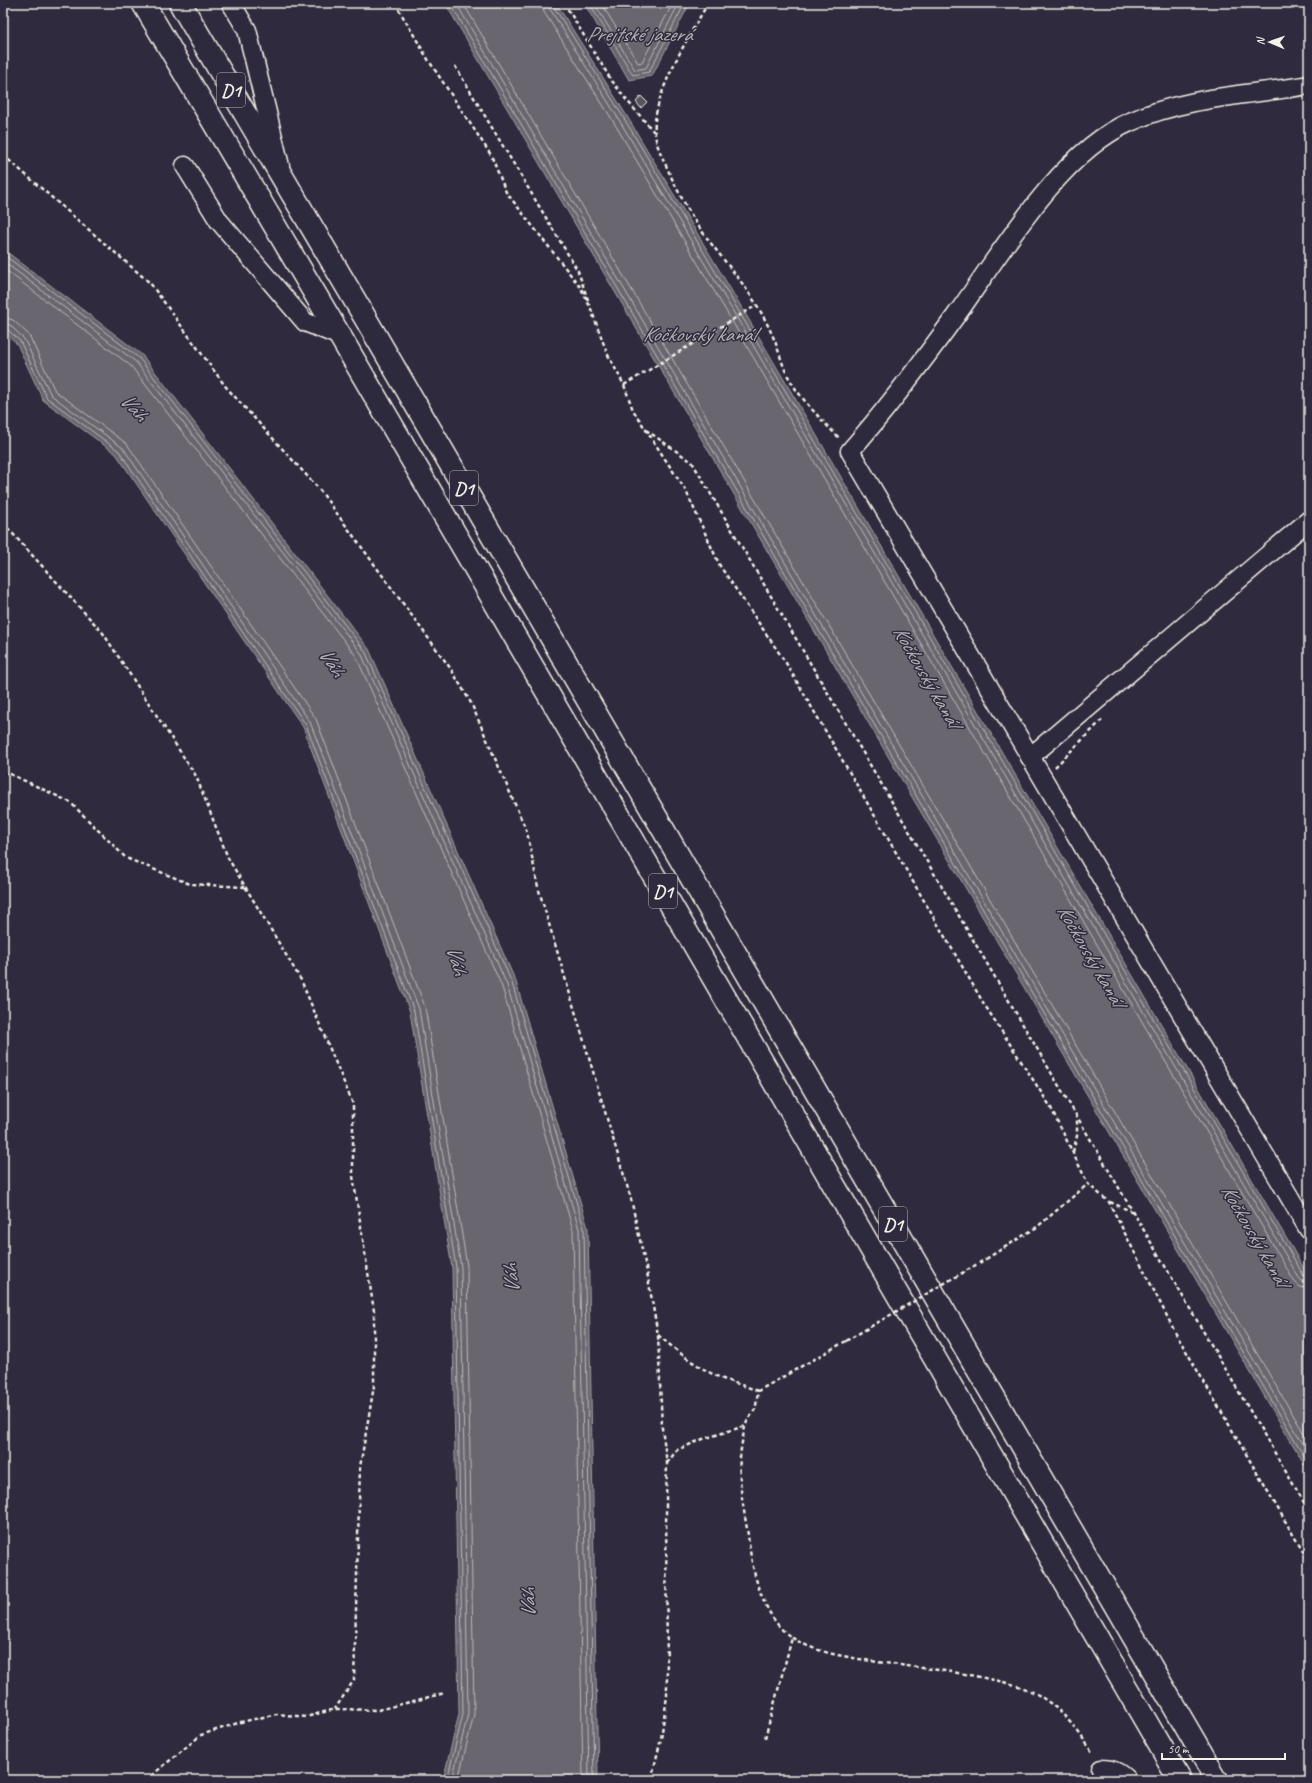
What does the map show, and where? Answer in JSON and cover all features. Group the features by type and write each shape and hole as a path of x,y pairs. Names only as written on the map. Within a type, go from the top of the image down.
{"highway":[{"name":"D1","path":"143,3 340,336 1180,1780"},
{"name":"D1","path":"180,3 1216,1780"}],"street":[{"path":"231,3 247,30 282,176"},
{"path":"1309,85 1193,103 1157,111 1129,122 1100,139 1070,166 1039,200 917,369 879,418 850,451 1309,1230"},
{"path":"185,166 219,221 248,258 306,322 340,336"},
{"path":"1030,757 1309,520"},
{"path":"1101,1769 1111,1769 1118,1772 1127,1780"}],"path":[{"path":"396,3 429,61 491,155 506,192 581,288 591,309"},
{"path":"564,3 610,78 624,97 655,132 663,158 674,182 697,224 757,305 766,322 784,368 792,383 809,406 850,451"},
{"path":"655,132 659,104 670,74 708,3"},
{"path":"455,66 578,271 586,290 591,309 607,353 624,385 633,410 686,491 720,566 786,663 984,1004 1050,1106 1088,1184 1109,1202 1133,1212"},
{"path":"3,155 150,283 226,387 319,489 451,669 471,703 527,832 538,887 631,1199 647,1272 658,1335 662,1428 667,1463 667,1696 662,1738 651,1780"},
{"path":"624,385 757,305"},
{"path":"645,429 692,462 1309,1512"},
{"path":"3,523 103,633 196,776 228,858 301,980 353,1104 353,1176 374,1311 374,1386 360,1467 354,1680 335,1709"},
{"path":"3,773 8,773 70,802 126,858 190,884 245,887"},
{"path":"1073,1152 1077,1136 1077,1119"},
{"path":"758,1391 986,1259 1037,1227 1088,1184"},
{"path":"1109,1202 1175,1332 1309,1562"},
{"path":"658,1335 680,1354 706,1371 758,1391"},
{"path":"758,1391 756,1408 745,1426 740,1457 740,1472 749,1548 762,1597 779,1626 792,1638 833,1654 871,1662 970,1674 1012,1684 1032,1692 1060,1711 1088,1745 1101,1769"},
{"path":"667,1463 677,1450 703,1439 745,1426"},
{"path":"765,1738 792,1638"},
{"path":"146,1780 201,1735 241,1722 277,1714 306,1717 335,1709 378,1710 446,1692"}],"water":[{"name":"Kočkovský kanál","path":"445,3 556,3 622,108 745,313 1309,1277 1309,1472"},
{"name":"Prejtské jazerá","path":"584,3 690,3 652,76 629,80"},
{"name":"Váh","path":"3,249 142,355 369,649 516,982 588,1228 598,1780 443,1780 459,1714 452,1268 410,1012 303,727 116,454 43,400 17,344 3,331"}],"building":[{"path":"641,96 647,102 641,108 636,102"}]}
